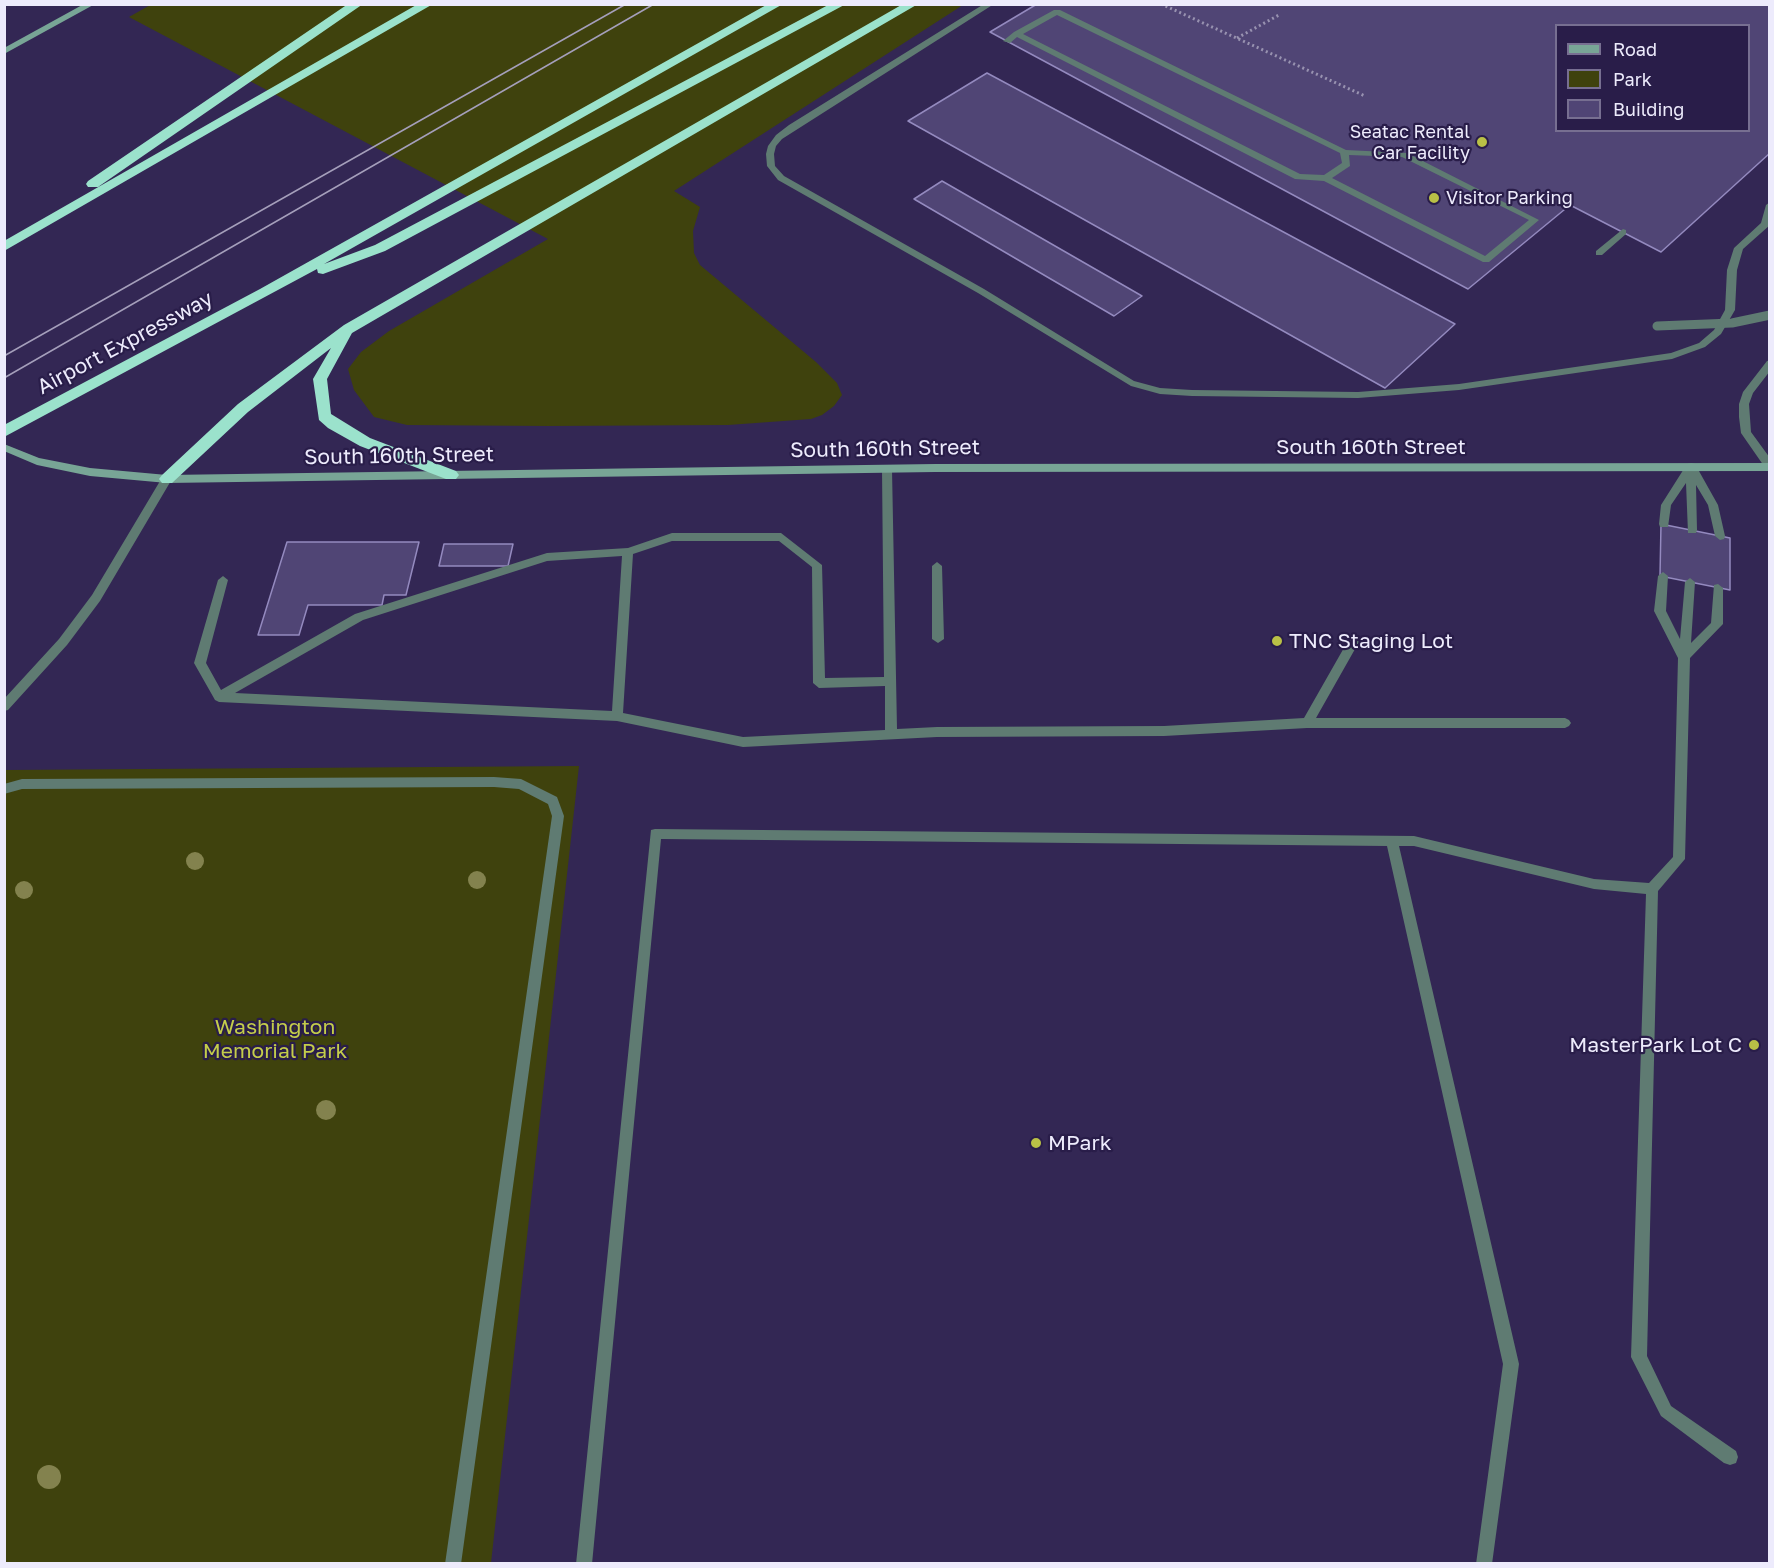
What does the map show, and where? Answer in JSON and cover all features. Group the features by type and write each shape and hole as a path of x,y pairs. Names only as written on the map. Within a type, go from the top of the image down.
{"highway":[{"path":"4,247 228,90 357,4"},
{"path":"4,247 427,4"},
{"path":"265,292 777,4"},
{"path":"265,292 380,248 840,4"},
{"path":"167,479 243,408 304,359 349,328 912,4"},
{"name":"Airport Expressway","path":"4,432 265,292"},
{"path":"349,328 320,379 324,416 365,442 451,475"}],"main road":[{"path":"4,52 91,4"},
{"name":"South 160th Street","path":"4,447 38,461 90,472 167,479 1194,466 1770,467"}],"lane":[{"path":"990,4 792,126 779,136 772,146 771,166 781,178 981,291 1131,383 1160,391 1358,395 1459,387 1672,356 1702,345 1718,332 1725,322 1730,310 1732,270 1739,248 1767,221 1770,205"},
{"path":"1007,41 1017,34 1057,12 1344,152 1404,155 1535,220 1486,260 1326,178 1298,177 1017,34"},
{"path":"1326,178 1347,164 1344,152"},
{"path":"1599,253 1623,232"},
{"path":"1657,326 1732,323 1770,315"},
{"path":"1770,363 1748,392 1744,404 1746,433 1770,467"},
{"path":"1664,524 1666,505 1691,467"},
{"path":"1691,467 1692,530"},
{"path":"1691,467 1713,505 1720,536"},
{"path":"887,469 891,733"},
{"path":"4,707 63,642 96,598 167,479"},
{"path":"219,697 359,616 547,557 628,552 672,537 781,537 817,565 819,683 891,681"},
{"path":"617,716 628,552"},
{"path":"937,566 938,639"},
{"path":"1663,576 1660,611 1684,657"},
{"path":"219,697 200,663 223,580"},
{"path":"1690,582 1684,657 1679,859 1652,889 1639,1357 1666,1411 1730,1457"},
{"path":"1684,657 1717,624 1718,588"},
{"path":"1307,723 1353,642"},
{"path":"219,697 617,716 743,742 891,733 1164,731 1307,723 1565,723"},
{"path":"4,789 22,784 494,782 521,784 553,801 558,816 453,1563"},
{"path":"584,1563 656,834 1414,841 1594,884 1652,889"},
{"path":"1392,841 1511,1364 1484,1563"}],"path":[{"path":"1161,4 1365,96"},
{"path":"1236,38 1279,15"}],"green space":[{"path":"152,4 963,5 674,191 700,207 693,231 694,253 700,265 816,362 837,383 842,395 834,406 822,415 811,419 728,425 548,426 407,425 374,417 354,390 348,369 361,352 389,331 548,239 129,17"},
{"name":"Washington Memorial Park","path":"579,766 491,1563 5,1563 4,770"}],"building":[{"name":"Seatac Rental Car Facility","path":"1037,4 1770,4 1770,153 1661,252 1570,205 1468,289 990,32"},
{"path":"987,73 1455,324 1385,388 908,121"},
{"path":"942,181 1142,296 1114,316 914,199"},
{"path":"1661,524 1730,538 1730,590 1660,576"},
{"path":"287,542 419,542 406,595 384,595 382,605 308,605 299,635 258,635"},
{"path":"444,544 513,544 508,566 439,566"}],"tram line":[{"path":"4,356 626,4"},
{"path":"4,378 654,4"}],"place":[{"name":"Seatac Rental Car Facility","path":"1482,142"},
{"name":"Visitor Parking","path":"1434,198"},
{"name":"TNC Staging Lot","path":"1277,641"},
{"name":"MasterPark Lot C","path":"1754,1045"},
{"name":"MPark","path":"1036,1143"}]}
